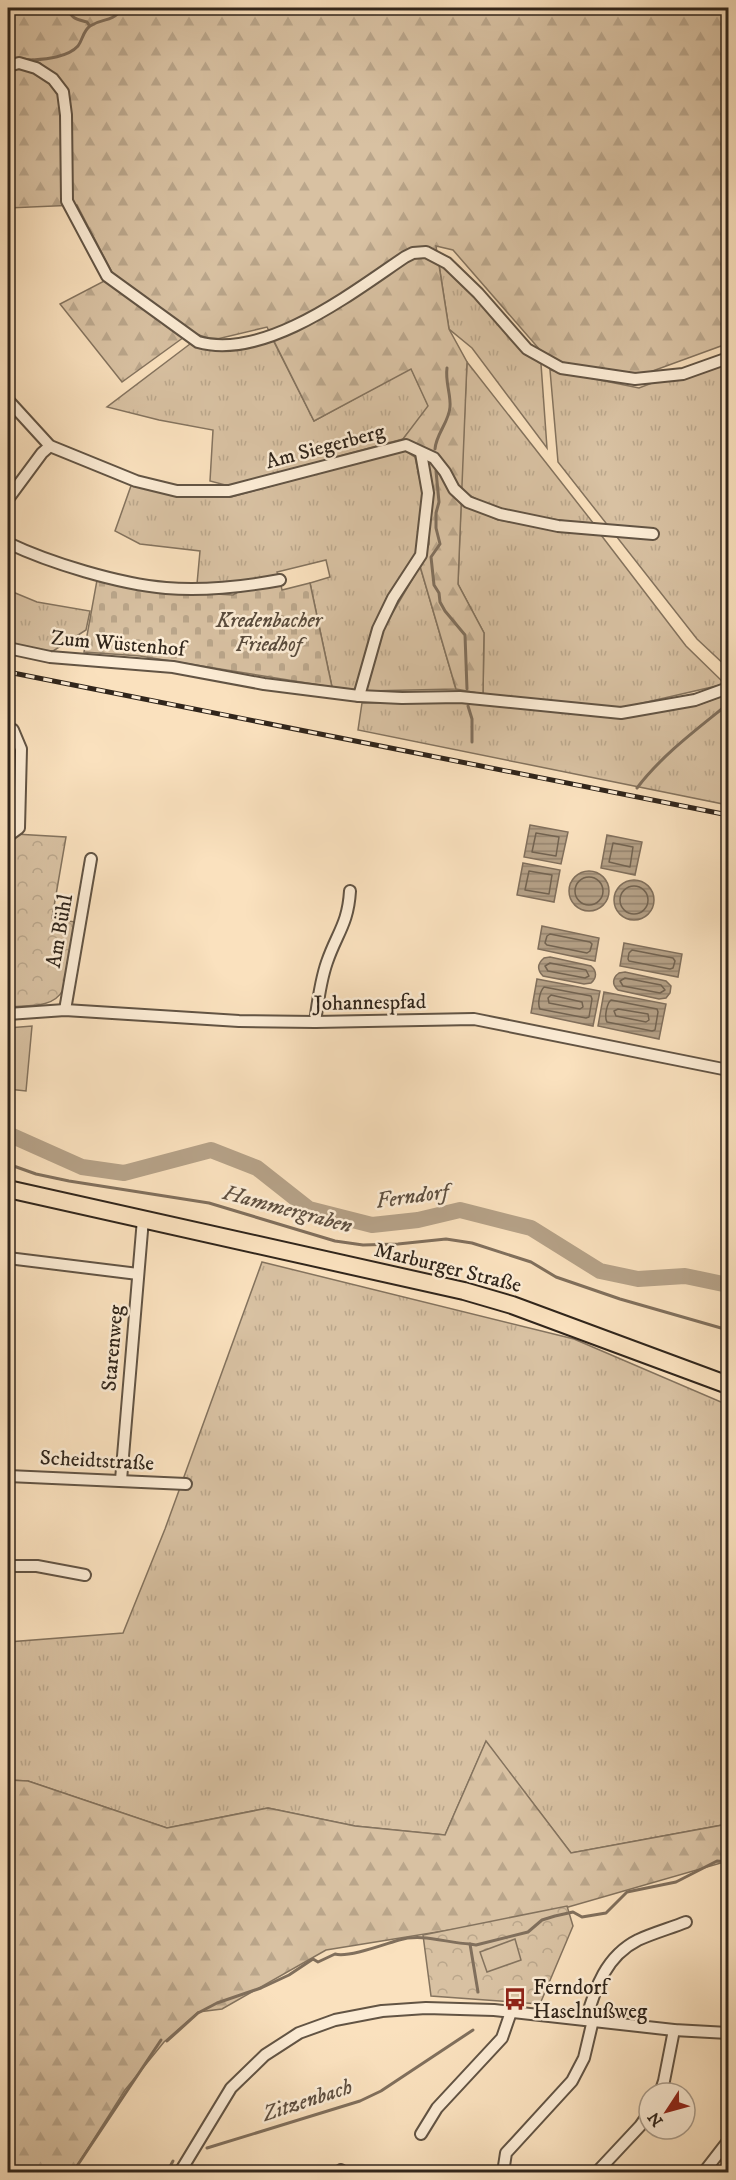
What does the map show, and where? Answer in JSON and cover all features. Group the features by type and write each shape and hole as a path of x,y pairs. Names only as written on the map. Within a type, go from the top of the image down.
{"main road":[{"name":"Marburger Straße","path":"8,1190 408,1278 512,1305 729,1385"}],"street":[{"path":"8,66 19,63 36,68 53,79 63,92 66,115 67,201 107,276 198,342 209,345 254,340 291,328 340,300 405,257 413,253 426,252 437,256 457,272 526,349 561,368 645,379 683,374 729,358"},
{"name":"Am Siegerberg","path":"8,400 50,446 136,481 177,490 229,491 406,445 434,458 454,489 468,502 500,514 558,526 653,534"},
{"path":"8,499 42,453 50,446"},
{"path":"359,696 378,629 393,598 421,555 428,493 421,453"},
{"path":"8,543 39,556 99,575 165,588 233,587 280,580"},
{"name":"Zum Wüstenhof","path":"8,648 50,657 173,667 264,684 359,696 460,697 621,713 695,700 729,688"},
{"path":"8,731 13,730 21,749 19,828 11,834"},
{"name":"Am Bühl","path":"65,1010 91,859"},
{"path":"315,1022 320,985 328,959 349,911 350,891"},
{"name":"Johannespfad","path":"8,1014 65,1010 239,1021 315,1022 474,1019 729,1070"},
{"name":"Starenweg","path":"121,1480 143,1219"},
{"path":"8,1258 138,1274"},
{"name":"Scheidtstraße","path":"8,1476 186,1484"},
{"path":"8,1566 37,1566 85,1575"},
{"path":"504,2166 506,2153 572,2081 584,2058 596,1986 609,1964 622,1950 638,1940 687,1922"},
{"path":"180,2172 231,2088 265,2055 299,2033 335,2020 382,2011 426,2008 511,2012 674,2030 729,2033"},
{"path":"421,2134 437,2108 502,2038 511,2012"},
{"path":"664,2081 674,2030"},
{"path":"597,2172 637,2129"},
{"path":"705,2172 716,2168 729,2141"}],"green space":[{"path":"8,8 728,8 728,361 721,346 639,376 561,362 540,350 453,250 436,246 449,329 467,362 458,584 484,633 483,694 456,689 420,566 429,544 427,452 403,439 428,406 411,369 314,421 267,327 213,340 191,332 122,382 60,304 114,276 77,205 8,208"},
{"path":"438,258 541,364 547,448 472,348 449,329"},
{"path":"273,340 314,421 411,368 429,407 403,439 229,486 210,481 213,430 107,407 190,344 209,350 255,345"},
{"path":"726,355 728,361 728,668 697,639 558,462 550,370 639,388"},
{"path":"467,362 594,524 543,518 505,509 488,504 461,489"},
{"path":"404,450 415,457 423,495 416,554 389,596 373,628 355,691 332,687 310,583 330,577 326,560 277,572 278,575 231,583 197,584 200,551 140,544 115,531 132,483 176,496 231,497"},
{"path":"461,503 498,520 601,535 686,646 725,684 621,708 483,694 484,633 458,584"},
{"path":"420,566 456,689 366,691 382,631"},
{"name":"Kredenbacher Friedhof","path":"97,580 165,591 233,595 238,592 281,585 282,590 310,583 332,687 140,656 84,652"},
{"path":"8,590 37,602 90,611 86,630 50,653 8,646"},
{"path":"728,694 728,805 358,730 362,703 459,702 624,718 698,705"},
{"path":"8,737 15,746 16,812 8,831"},
{"path":"15,834 66,837 52,918 75,922 63,990 59,996 39,1005 8,1007 8,838"},
{"path":"32,1026 26,1091 8,1089 8,1028"},
{"path":"262,1262 574,1339 728,1405 728,1824 571,1853 486,1742 445,1835 355,1826 268,1808 167,1828 28,1781 8,1780 8,1642 123,1633 165,1529"},
{"path":"486,1741 571,1853 728,1824 728,1861 537,1916 326,1950 222,2009 198,2012 164,2042 125,2090 73,2172 8,2172 8,1780 28,1781 167,1828 268,1808 355,1826 445,1835"},
{"path":"567,1906 573,1926 540,2004 431,1996 423,1935"},
{"path":"515,1939 521,1960 487,1972 480,1952"}],"water":[{"path":"530,825 568,832 561,864 524,857"},
{"path":"607,835 642,842 635,875 601,868"},
{"path":"523,863 560,870 554,902 517,895"},
{"path":"589,871 597,872 603,877 608,883 608,899 603,905 597,910 589,911 581,910 575,905 570,899 569,891 570,883 575,877 581,872"},
{"path":"634,880 648,886 654,900 648,914 634,920 620,914 614,900 620,886"},
{"path":"542,926 599,938 595,961 538,949"},
{"path":"624,943 682,954 678,977 620,966"},
{"path":"550,957 591,966 595,977 591,983 584,984 543,976 539,965 544,958"},
{"path":"625,972 666,981 671,986 670,993 666,998 659,999 618,990 614,979 619,973"},
{"path":"537,979 600,991 593,1026 531,1013"},
{"path":"604,992 666,1004 659,1039 598,1026"}],"waterway":[{"path":"67,8 73,16 89,25"},
{"path":"33,60 69,53 78,46 90,26 111,18 123,8"},
{"path":"20,59 33,60 41,65"},
{"path":"435,449 450,407 447,368"},
{"path":"436,471 439,502 436,528 440,544 431,557 434,585 445,611 465,635 467,689"},
{"path":"637,788 668,754 728,704"},
{"path":"468,706 472,719 472,742"},
{"name":"Ferndorf","path":"8,1134 82,1167 124,1173 211,1150 257,1168 309,1209 372,1225 418,1220 460,1210 531,1228 600,1271 638,1279 685,1276 728,1285"},
{"name":"Hammergraben","path":"8,1164 36,1174 69,1181 209,1203 335,1241 363,1245 446,1239 472,1243 531,1262 556,1277 620,1299 728,1330"},
{"name":"Zitzenbach","path":"478,1992 470,1944 476,1945 528,1932 542,1920 555,1916 573,1912 582,1917 606,1913 627,1892 676,1882 717,1861 728,1862"},
{"path":"167,2041 198,2013 217,2003 261,1988 289,1975 313,1959 318,1962 335,1954 357,1952 408,1938 470,1944"},
{"name":"Zitzenbach","path":"207,2148 360,2101 381,2091 473,2030"},
{"path":"73,2172 161,2040"},
{"name":"Zitzenbach","path":"167,2172 173,2161"}],"railway":[{"path":"8,672 728,815"}],"place":[{"name":"Ferndorf Haselnußweg","path":"515,1999"}]}
